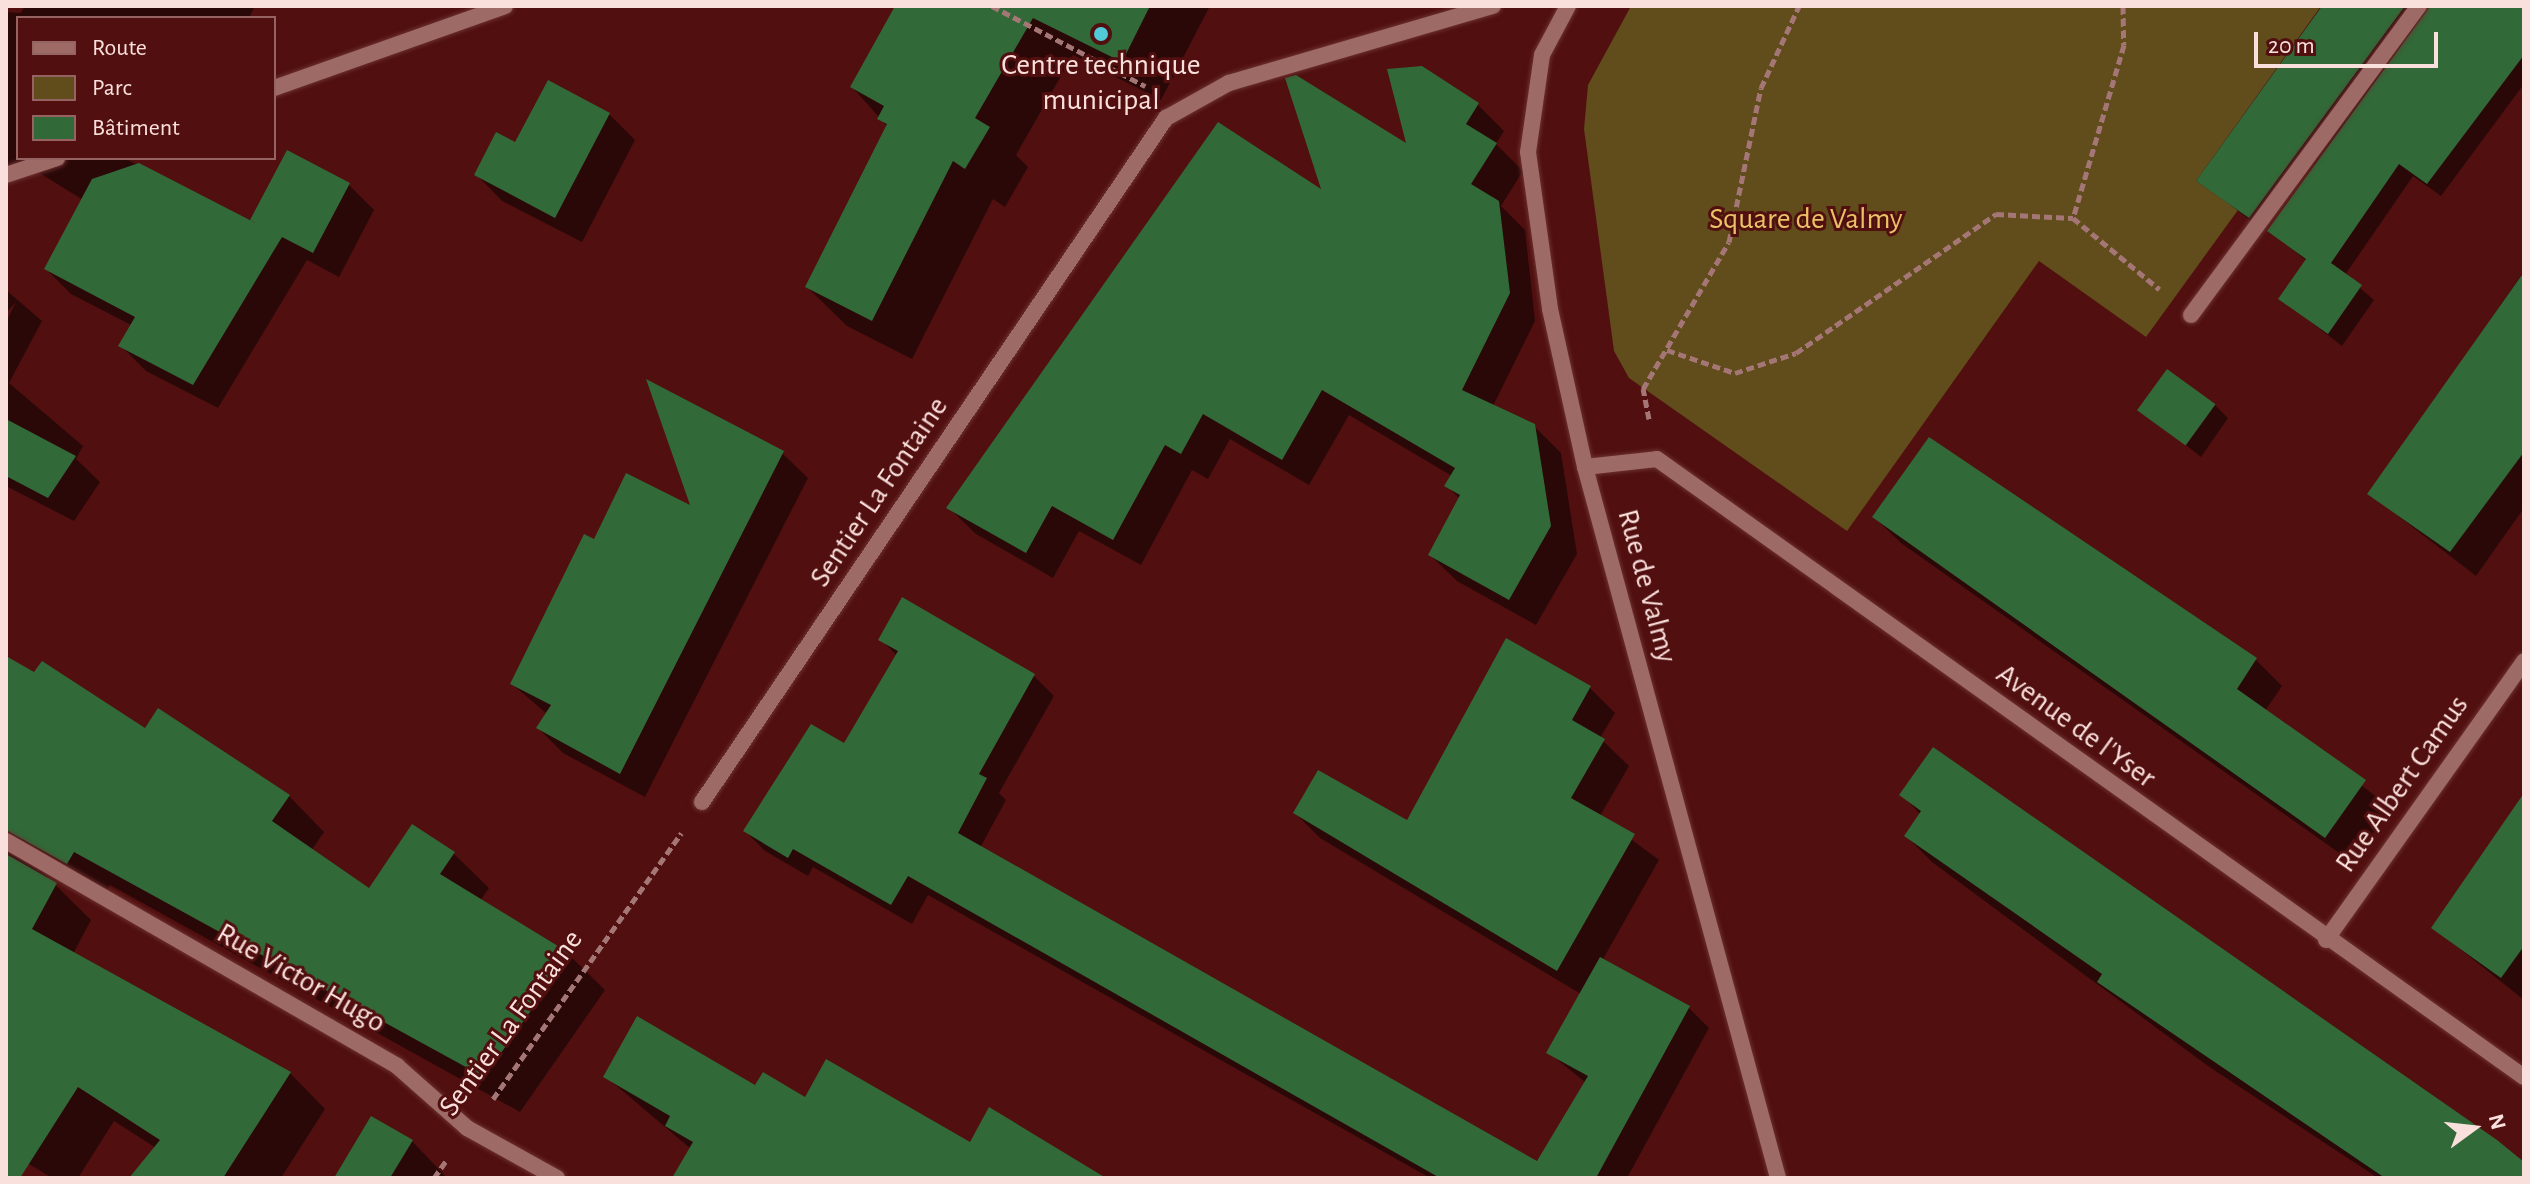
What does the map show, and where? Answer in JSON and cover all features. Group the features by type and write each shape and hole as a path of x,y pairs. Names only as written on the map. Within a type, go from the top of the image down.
{"street":[{"path":"276,87 505,6"},
{"name":"Sentier La Fontaine","path":"702,802 1179,108 1229,83 1493,6"},
{"name":"Rue de Valmy","path":"1568,6 1542,55 1528,152 1550,309 1585,467 1778,1178"},
{"path":"2191,315 2419,6"},
{"path":"6,175 51,160"},
{"path":"1585,467 1657,459"},
{"name":"Avenue de l'Yser","path":"1657,459 2326,940 2524,1077"},
{"name":"Rue Albert Camus","path":"2326,940 2524,661"},
{"name":"Rue Victor Hugo","path":"6,841 397,1066 467,1128 557,1178"}],"path":[{"path":"992,6 1179,108"},
{"path":"1657,459 1643,389 1729,242 1761,88 1799,6"},
{"path":"2073,218 2124,45 2123,6"},
{"path":"1667,350 1735,373 1784,357 1829,336 1996,214 2073,218 2191,315"},
{"name":"Sentier La Fontaine","path":"434,1178 467,1128 521,1066 702,802"}],"green space":[{"name":"Square de Valmy","path":"1631,6 2321,6 2196,181 2238,210 2146,337 2039,261 1847,531 1629,378 1614,351 1584,129 1588,85"}],"building":[{"path":"895,6 1150,6 1122,62 1033,18 975,118 990,127 965,169 953,161 872,321 805,287 887,124 877,119 884,106 850,87"},
{"path":"2322,6 2405,6 2249,218 2196,181"},
{"path":"2430,6 2524,6 2524,55 2427,184 2399,164 2331,263 2362,285 2328,334 2278,299 2306,259 2267,231"},
{"path":"1422,66 1479,103 1466,124 1497,143 1471,184 1499,201 1510,293 1462,390 1535,424 1551,526 1509,600 1428,555 1460,495 1444,486 1455,468 1322,390 1282,460 1203,414 1181,454 1165,445 1113,540 1052,506 1026,553 946,508 1218,122 1321,189 1285,78 1296,75 1406,143 1387,69"},
{"path":"548,80 610,113 555,218 474,175 496,132 515,142"},
{"path":"287,150 350,183 313,253 282,237 193,385 118,346 135,317 44,269 92,179 139,163 281,236 250,220"},
{"path":"2524,272 2524,452 2450,552 2367,494"},
{"path":"2167,369 2216,404 2186,446 2137,410"},
{"path":"646,379 784,451 620,774 536,728 551,705 510,684 584,534 594,539 626,473 690,505"},
{"path":"6,419 76,456 48,498 6,476"},
{"path":"1929,437 2257,658 2237,689 2366,780 2325,838 1872,517"},
{"path":"902,597 1035,674 979,774 987,778 958,833 1537,1161 1588,1076 1546,1053 1600,957 1690,1006 1596,1178 1440,1178 908,876 891,905 793,849 788,858 743,831 811,724 844,743 898,651 878,640"},
{"path":"1506,638 1591,686 1572,720 1605,739 1571,798 1635,834 1557,971 1293,813 1318,770 1407,820"},
{"path":"6,656 34,672 42,661 145,728 158,708 290,795 272,821 369,888 412,824 455,852 440,874 571,954 484,1077 74,852 67,864 6,830"},
{"path":"1933,747 2497,1140 2524,1162 2524,1178 2385,1178 2097,982 2102,974 1904,836 1921,811 1899,795"},
{"path":"2524,793 2524,946 2501,978 2431,928"},
{"path":"6,854 57,883 32,929 291,1072 223,1178 129,1178 160,1140 78,1087 20,1178 6,1178"},
{"path":"637,1016 755,1085 763,1072 805,1097 826,1059 970,1142 989,1107 1106,1178 672,1178 693,1142 665,1126 670,1116 603,1077"},
{"path":"371,1116 413,1140 390,1178 334,1178"}],"place":[{"name":"Centre technique municipal","path":"1101,34"}]}
